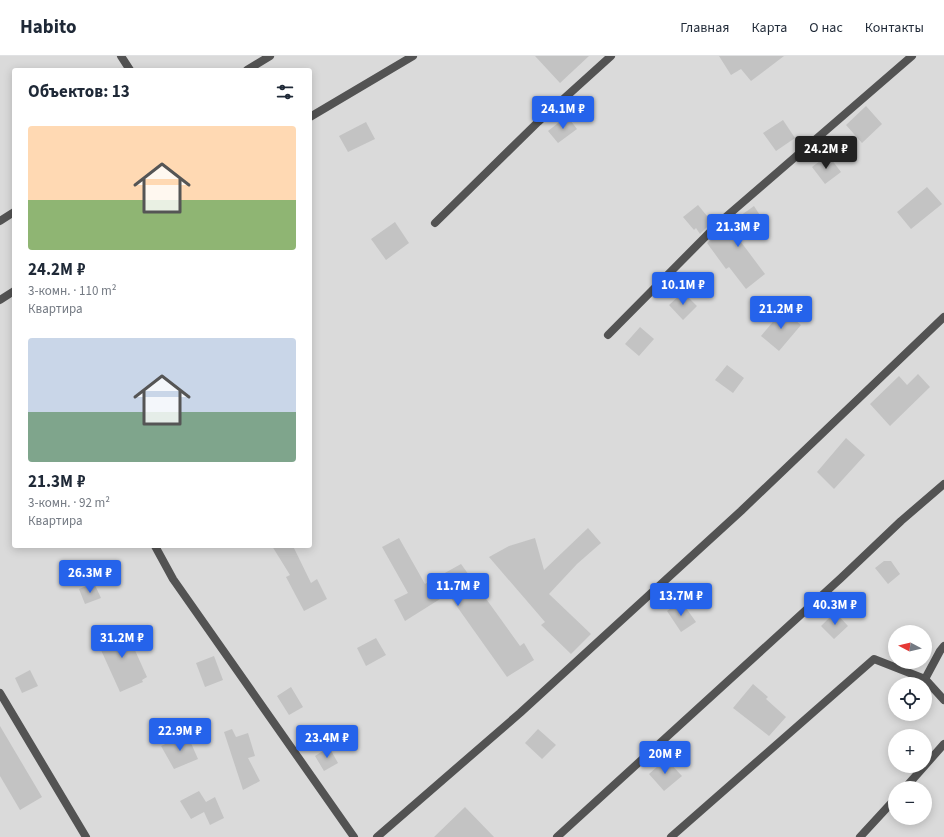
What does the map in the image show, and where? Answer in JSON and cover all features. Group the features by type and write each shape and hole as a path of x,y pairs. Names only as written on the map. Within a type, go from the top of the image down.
{"street":[{"path":"121,56 129,68"},
{"path":"250,68 270,56"},
{"path":"312,116 413,56"},
{"path":"435,223 538,122 611,56"},
{"path":"608,335 720,222 912,56"},
{"path":"0,220 12,213"},
{"path":"0,300 12,293"},
{"path":"377,837 520,713 730,521 944,317"},
{"path":"557,837 794,621 901,521 944,484"},
{"path":"156,548 174,579 354,837"},
{"path":"926,677 940,650 944,646"},
{"path":"671,837 874,659 920,677"},
{"path":"932,687 944,700"},
{"path":"0,693 86,837"},
{"path":"911,781 944,744"},
{"path":"860,837 888,807"}],"shaded area":[{"path":"0,56 944,56 944,837 0,837"}],"building":[{"path":"535,56 589,56 560,83"},
{"path":"719,56 784,56 751,81 741,69 731,75"},
{"path":"866,106 882,124 862,143 846,125"},
{"path":"567,116 577,129 558,143 548,131"},
{"path":"783,120 795,138 776,151 763,133"},
{"path":"366,122 375,139 348,152 339,136"},
{"path":"828,155 841,172 825,184 812,167"},
{"path":"927,187 942,204 911,229 897,212"},
{"path":"698,205 712,222 700,234 696,228 694,230 683,217"},
{"path":"754,206 763,220 738,238 765,274 746,289 729,267 726,269 707,243 719,231"},
{"path":"395,222 409,243 386,260 371,239"},
{"path":"683,292 697,306 683,320 669,305"},
{"path":"783,310 801,325 779,351 761,336"},
{"path":"640,327 654,339 639,356 625,344"},
{"path":"727,365 744,378 733,393 715,380"},
{"path":"918,374 930,387 890,426 870,404 899,376 907,385"},
{"path":"846,438 865,455 834,489 817,472"},
{"path":"588,528 601,543 577,564 549,594 591,634 571,654 541,625 545,622 489,557 509,546 535,538 544,570"},
{"path":"399,538 425,584 461,564 520,646 524,643 534,660 507,677 448,594 405,621 394,600 408,593 382,547"},
{"path":"273,548 294,548 311,583 317,579 327,599 304,611 286,577 290,575"},
{"path":"884,561 891,561 900,574 888,584 875,568"},
{"path":"94,583 101,598 85,604 79,589"},
{"path":"681,601 696,622 681,632 667,611"},
{"path":"835,612 848,626 834,639 821,626"},
{"path":"124,626 147,677 142,680 143,682 120,692 96,639"},
{"path":"376,638 386,655 366,666 357,648"},
{"path":"214,656 223,680 205,687 196,663"},
{"path":"30,670 38,686 22,693 15,678"},
{"path":"753,684 768,697 766,699 786,717 769,736 733,708"},
{"path":"291,687 303,707 289,715 277,696"},
{"path":"0,726 42,797 20,810 0,776"},
{"path":"232,729 236,737 248,733 255,756 248,758 260,781 243,790 224,732"},
{"path":"538,729 556,745 542,759 525,743"},
{"path":"187,734 198,759 174,769 161,746"},
{"path":"329,747 338,763 324,771 315,756"},
{"path":"666,759 682,776 664,791 649,774"},
{"path":"199,791 206,802 215,797 224,818 210,825 204,812 191,819 180,801"},
{"path":"465,807 494,837 434,837"}]}
